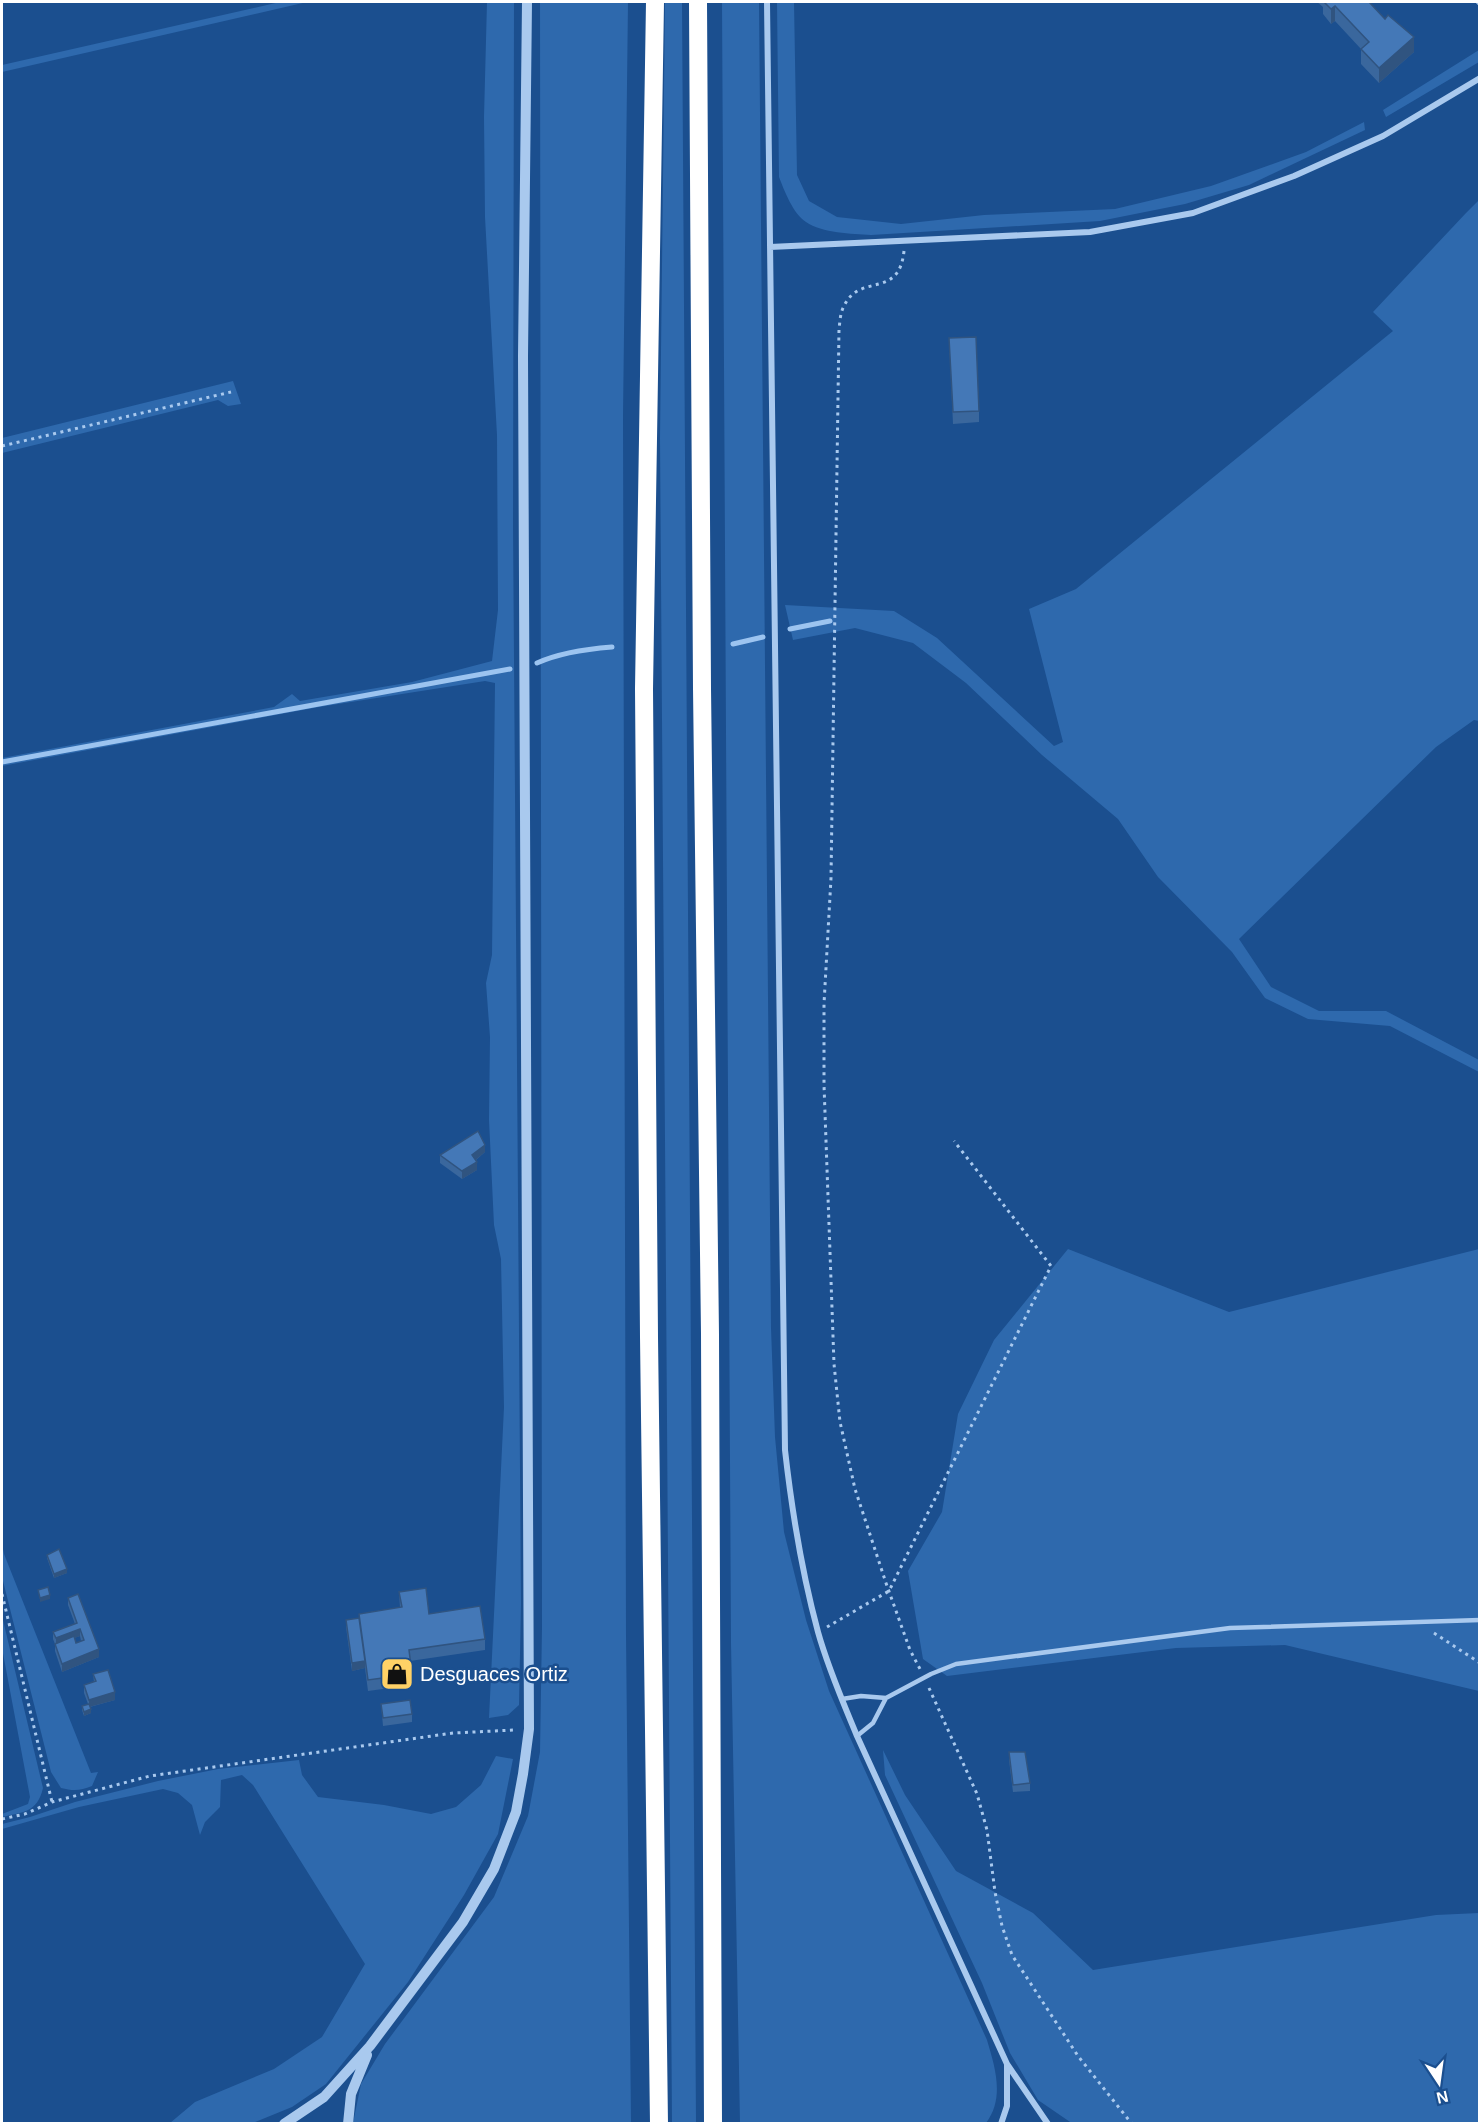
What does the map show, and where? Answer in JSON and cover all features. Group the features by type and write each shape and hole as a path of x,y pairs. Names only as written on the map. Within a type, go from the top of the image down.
{"highway":[{"path":"655,2 644,689 659,2124"},
{"path":"698,2 702,688 710,1346 712,2124"},
{"path":"712,2039 720,2124"}],"street":[{"path":"284,2124 324,2097 370,2046 463,1922 494,1869 516,1812 529,1729 523,368 527,2"},
{"path":"767,2 785,1450 792,1515 818,1632 857,1736 1007,2064 1048,2124"},
{"path":"770,247 1090,232 1193,213 1294,176 1383,136 1479,78"},
{"path":"348,2124 351,2094 370,2046"},
{"path":"1001,2124 1007,2106 1007,2064"}],"lane":[{"path":"842,1699 861,1696 886,1698 956,1664 1230,1628 1479,1620"},
{"path":"857,1736 873,1723 886,1698"}],"path":[{"path":"905,240 903,259 898,273 888,282 864,287 849,298 843,307 839,329 831,867 824,1004 834,1364 840,1422 855,1489 910,1650 977,1794 987,1830 994,1892 1012,1955 1078,2056 1132,2124"},
{"path":"2,446 231,392"},
{"path":"818,1632 889,1591 1051,1266 954,1141"},
{"path":"2,1594 52,1802"},
{"path":"1417,1622 1479,1663"},
{"path":"2,1819 25,1814 52,1802 150,1776 453,1733 529,1729"}],"shaded area":[{"path":"280,2 307,2 2,72 2,65"},
{"path":"487,2 514,2 513,524 521,1603 519,1705 508,1715 489,1718 504,1407 501,1259 494,1225 489,1120 490,1037 486,983 492,955 495,683 485,681 319,707 2,766 2,758 274,707 292,694 300,701 412,682 492,661 498,610 497,435 485,217 484,117"},
{"path":"540,2 628,2 623,417 626,1635 631,2123 353,2123 361,2084 385,2044 494,1897 528,1816 540,1752 542,1627"},
{"path":"665,2 682,2 696,2124 672,2123 660,438"},
{"path":"722,2 759,2 771,1328 775,1437 784,1532 806,1620 829,1691 987,2040 997,2082 997,2093 992,2113 986,2123 740,2123 731,1643"},
{"path":"777,2 794,2 797,175 809,201 837,217 901,224 984,215 1115,209 1211,186 1306,152 1364,122 1365,130 1249,185 1185,204 1100,221 871,235 829,231 813,226 801,218 779,177"},
{"path":"1479,50 1479,62 1386,117 1383,110"},
{"path":"1479,200 1479,721 1474,720 1436,747 1239,939 1271,987 1319,1011 1386,1011 1479,1060 1479,1072 1390,1026 1308,1019 1265,998 1232,952 1158,877 1118,819 1042,755 966,683 913,643 855,628 793,640 785,605 894,611 937,638 1054,746 1063,742 1029,609 1076,589 1393,331 1373,312"},
{"path":"233,381 241,404 228,406 218,400 2,453 2,438"},
{"path":"1068,1249 1229,1312 1479,1249 1479,1691 1285,1645 1176,1648 947,1676 923,1659 908,1571 942,1512 958,1414 994,1340"},
{"path":"2,1544 91,1773 98,1772 92,1786 88,1788 69,1790 61,1788 51,1772 2,1577"},
{"path":"2,1616 43,1788 33,1807 2,1817 2,1814 28,1804 30,1797 2,1648"},
{"path":"883,1750 905,1795 956,1871 1033,1913 1093,1970 1436,1915 1479,1913 1479,2123 1073,2124 1038,2100 1010,2053 982,1983 885,1775"},
{"path":"496,1756 513,1759 498,1834 464,1895 408,1982 326,2084 292,2107 253,2123 170,2123 195,2102 274,2069 322,2037 365,1964 253,1785 242,1775 221,1780 220,1807 205,1822 200,1835 192,1805 178,1793 163,1789 79,1807 2,1829 2,1824 75,1802 158,1781 218,1769 299,1760 302,1775 318,1797 384,1805 431,1814 456,1807 481,1785"}],"building":[{"path":"1324,2 1369,2 1385,19 1388,15 1414,37 1379,68 1361,49 1369,42 1335,6 1331,9"},
{"path":"976,337 979,411 953,412 949,338"},
{"path":"478,1131 485,1145 472,1155 477,1162 462,1171 440,1155"},
{"path":"59,1549 67,1569 54,1574 47,1555"},
{"path":"48,1587 50,1595 40,1598 38,1590"},
{"path":"426,1588 429,1614 480,1606 485,1639 409,1650 412,1674 368,1680 359,1614 402,1607 399,1592"},
{"path":"78,1594 99,1649 62,1664 55,1644 74,1636 76,1643 84,1640 80,1629 56,1638 53,1632 77,1623 68,1598"},
{"path":"359,1618 365,1661 352,1663 346,1620"},
{"path":"108,1670 115,1692 89,1700 84,1685 96,1681 93,1674"},
{"path":"410,1700 412,1714 383,1718 381,1704"},
{"path":"89,1704 91,1709 84,1712 82,1706"},
{"path":"1009,1752 1025,1752 1030,1783 1013,1785"}],"waterway":[{"path":"790,629 830,621"},
{"path":"733,644 763,637"},
{"path":"537,663 573,652 612,647"},
{"path":"2,762 510,669"}],"place":[{"name":"Desguaces Ortiz","path":"397,1674"}]}
